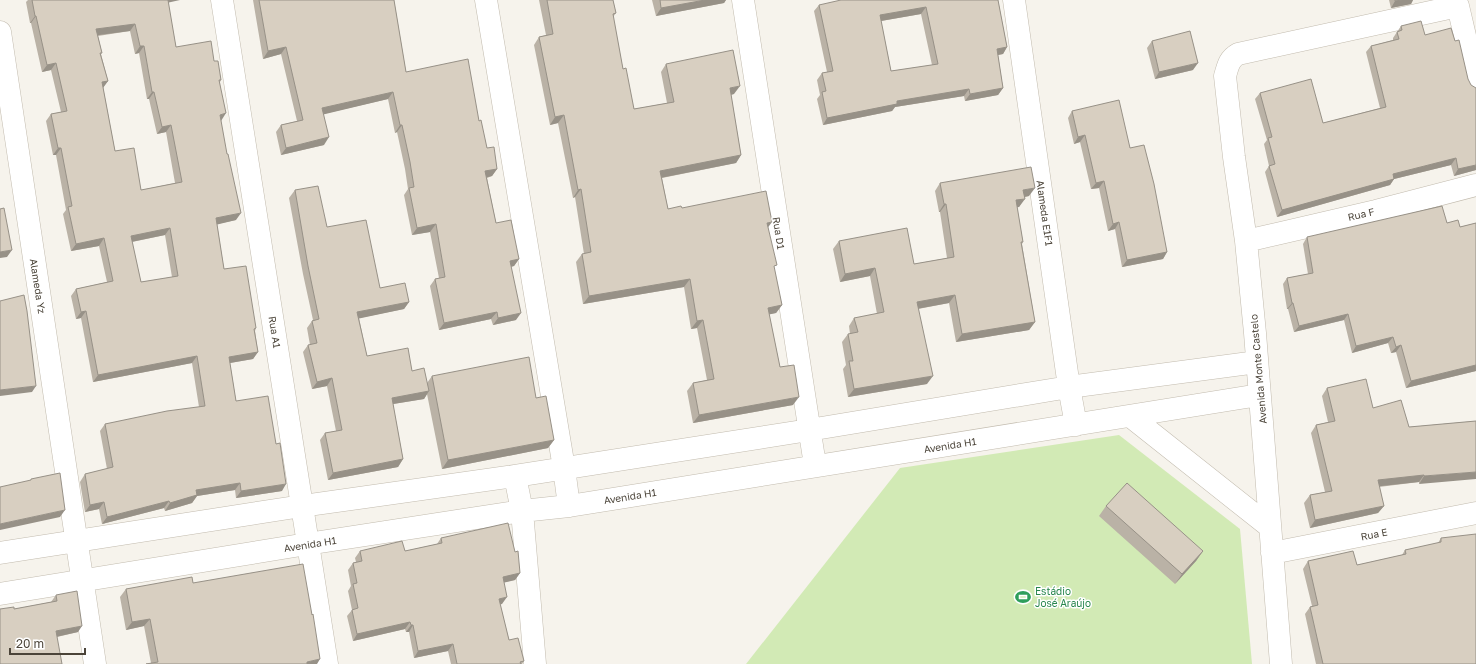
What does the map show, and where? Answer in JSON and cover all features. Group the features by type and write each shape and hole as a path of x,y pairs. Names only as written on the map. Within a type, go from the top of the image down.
{"street":[{"name":"Rua A1","path":"222,0 327,664"},
{"path":"486,0 564,468 569,506"},
{"name":"Rua D1","path":"743,0 815,465"},
{"name":"Alameda E1F1","path":"1014,0 1069,387 1076,425"},
{"path":"1457,3 1476,83"},
{"name":"Avenida Monte Castelo","path":"1281,664 1246,241 1234,157 1226,76 1228,62 1232,57 1238,54 1457,3"},
{"name":"Alameda Yz","path":"0,32 82,581 96,664"},
{"name":"Rua F","path":"1246,241 1376,211 1476,185"},
{"path":"0,552 302,506 515,476 810,430 1069,387 1257,362"},
{"name":"Avenida H1","path":"0,594 307,544 522,511 569,506 815,465 1259,395"},
{"path":"1130,416 1270,527"},
{"path":"515,476 522,511 535,664"},
{"name":"Rua E","path":"1272,553 1476,513"}],"green space":[{"name":"Estádio José Araújo","path":"1119,435 1240,529 1252,664 746,664 900,468"}],"building":[{"path":"32,0 168,0 176,47 211,41 214,61 218,61 221,80 219,80 226,113 220,115 227,154 241,213 216,218 224,269 246,266 256,328 254,329 258,352 229,357 236,401 268,396 276,444 280,443 286,484 241,491 240,483 196,490 197,495 170,503 169,501 107,517 104,502 90,505 85,474 113,467 105,424 167,411 205,406 197,356 98,375 86,311 81,312 76,289 113,281 104,238 76,244 68,207 72,206 61,148 58,148 51,114 67,111 56,63 47,65","holes":["135,24 140,46 144,46 152,92 154,92 162,127 171,125 182,182 141,190 134,148 115,151 102,82 108,81 100,53 102,53 96,29","170,228 178,276 141,282 131,236"]},
{"path":"259,0 394,0 406,72 468,59 479,121 481,120 487,148 494,147 497,169 485,171 496,223 511,220 519,259 510,261 521,313 498,318 497,312 444,323 435,279 445,277 436,224 417,228 409,188 414,187 410,162 393,92 322,108 329,137 286,148 281,125 303,120 286,47 268,51"},
{"path":"547,0 613,0 616,13 613,14 623,69 626,68 634,109 674,102 666,64 733,50 740,86 730,88 741,155 660,171 668,209 681,206 682,208 766,191 772,222 767,223 777,265 774,266 782,305 768,308 780,367 794,365 799,397 699,415 693,383 714,379 703,320 697,321 690,279 589,296 582,254 591,252 581,189 578,190 564,115 555,117 539,37 553,34"},
{"path":"660,0 705,0 661,8"},
{"path":"841,0 998,0 1007,47 997,49 1003,88 970,94 969,89 897,101 897,104 827,118 822,92 826,91 822,73 833,71 819,5","holes":["926,7 938,64 891,71 880,15"]},
{"path":"1421,21 1425,35 1451,28 1455,41 1459,40 1468,79 1471,85 1476,88 1476,165 1458,169 1456,158 1393,174 1394,179 1282,210 1269,166 1275,164 1268,138 1272,137 1260,93 1311,79 1323,123 1386,107 1371,46 1399,39 1397,32 1402,30 1401,26"},
{"path":"1190,31 1198,63 1159,72 1152,41"},
{"path":"1119,100 1130,148 1144,145 1154,184 1167,252 1127,260 1119,222 1113,224 1104,181 1096,183 1085,135 1078,137 1072,111"},
{"path":"1031,167 1035,188 1023,190 1025,199 1016,200 1023,242 1021,242 1035,322 962,334 955,295 917,302 933,376 854,389 849,361 853,361 848,334 858,332 854,318 884,312 875,268 845,274 839,241 907,228 914,264 954,257 946,204 944,204 940,183"},
{"path":"318,186 327,227 366,220 380,288 405,283 409,302 357,312 367,356 408,348 412,371 424,368 429,391 392,398 403,459 333,473 325,433 342,430 332,378 317,382 308,345 317,343 312,321 319,319 295,190"},
{"path":"1442,206 1447,223 1458,220 1460,227 1476,223 1476,365 1411,381 1401,345 1396,347 1393,337 1356,346 1348,314 1299,326 1292,303 1287,278 1313,273 1307,237"},
{"path":"4,208 12,250 0,252 0,209"},
{"path":"24,295 36,386 0,390 0,301"},
{"path":"529,357 536,398 546,396 554,440 448,460 432,376"},
{"path":"1366,379 1373,408 1401,400 1409,427 1476,421 1476,472 1424,475 1378,480 1384,506 1315,520 1310,495 1332,491 1316,425 1335,421 1327,388"},
{"path":"60,473 65,510 0,524 0,487"},
{"path":"1127,483 1203,551 1182,574 1106,506"},
{"path":"508,523 515,552 518,551 520,573 503,577 507,597 499,599 509,640 518,638 524,661 520,662 521,664 457,664 453,644 418,651 413,625 411,625 410,622 357,634 352,610 358,608 353,584 357,583 353,563 362,561 360,551 402,541 405,551 442,543 441,538"},
{"path":"1476,534 1476,664 1323,664 1310,607 1318,605 1308,561 1353,551 1357,565 1406,554 1405,550 1441,542 1441,538"},
{"path":"303,564 320,659 307,662 307,664 146,664 158,662 150,619 132,622 126,589 192,577 193,583"},
{"path":"77,591 82,626 56,631 62,664 0,664 0,609 14,607 14,609 57,601 56,595"}],"place":[{"name":"Estádio José Araújo","path":"1023,597"}]}
